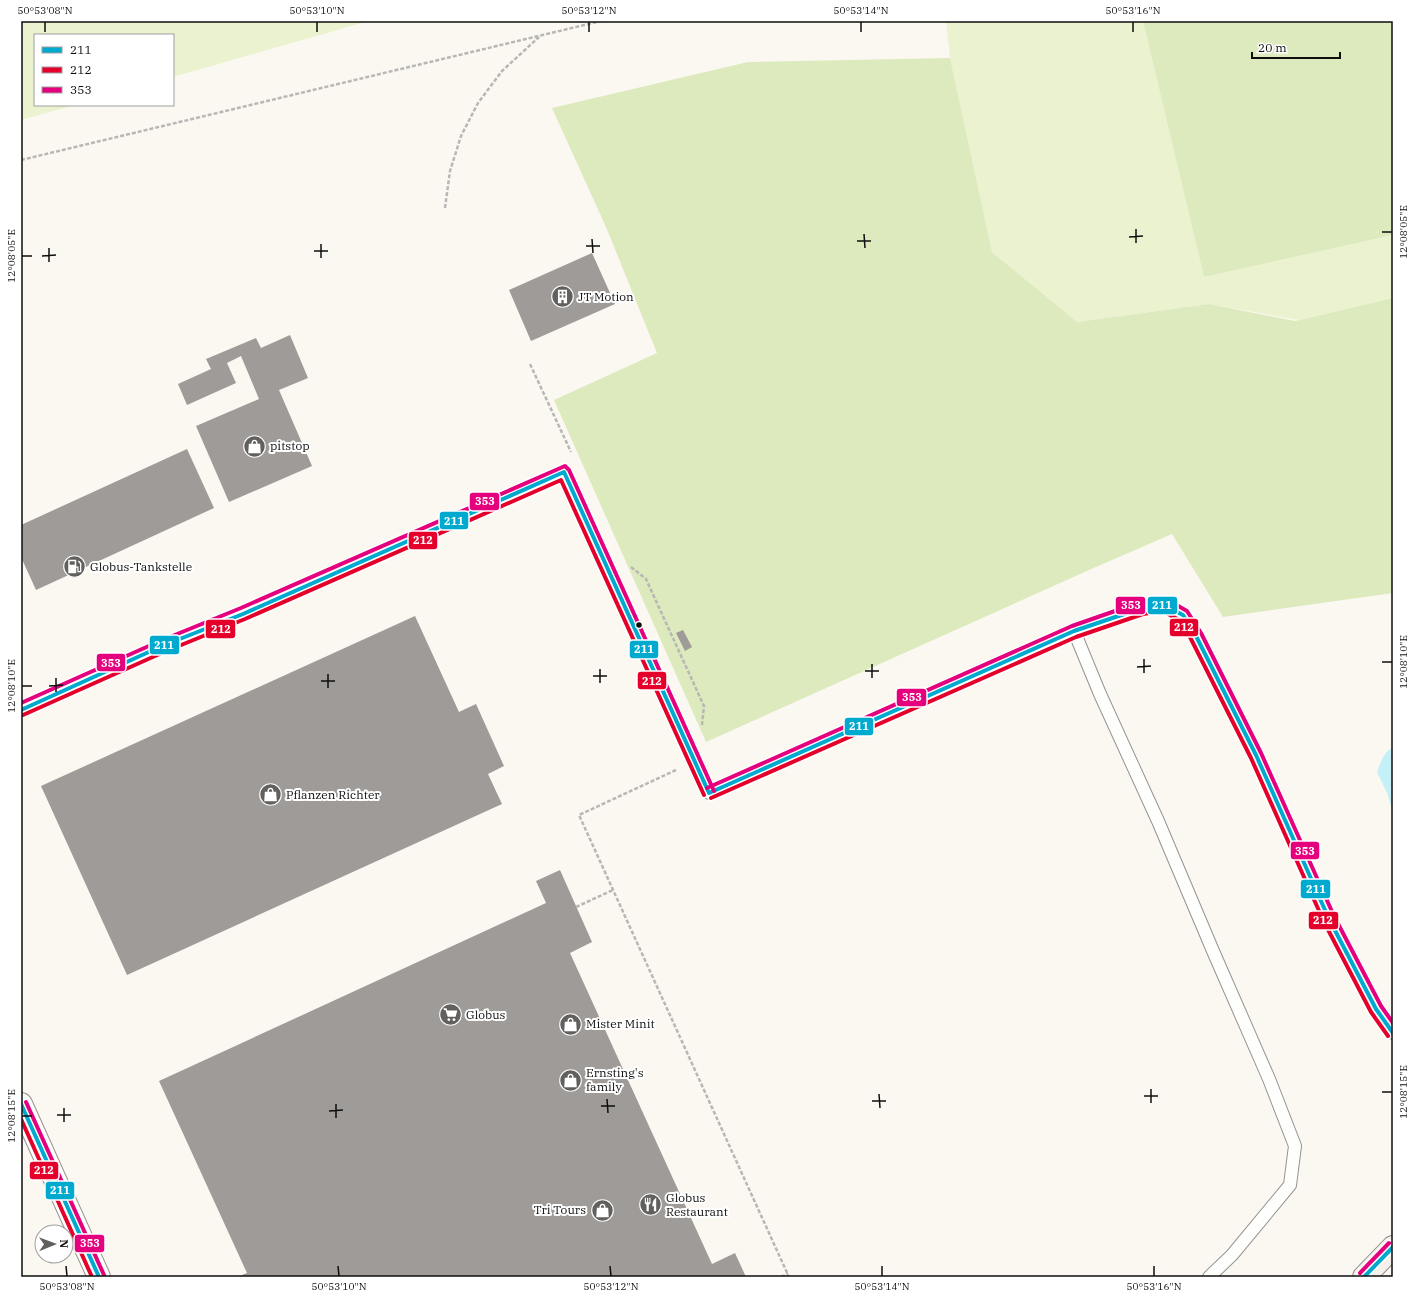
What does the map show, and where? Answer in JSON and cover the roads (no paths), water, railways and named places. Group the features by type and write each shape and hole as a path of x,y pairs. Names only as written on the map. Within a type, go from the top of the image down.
{"street":[{"path":"21,1104 99,1277"},
{"path":"1364,1277 1393,1247"}],"lane":[{"path":"21,710 162,646 243,614 564,472 709,793 1074,631 1142,608 1164,605 1183,615 1196,636 1256,755 1329,919 1376,1008 1393,1033"},
{"path":"1074,631 1100,694 1158,821 1269,1079 1295,1146 1290,1185 1232,1255 1209,1277"}],"water":[{"path":"1393,747 1393,812 1387,793 1377,772 1381,761"}],"place":[{"name":"JT Motion","path":"562,297"},
{"name":"pitstop","path":"254,446"},
{"name":"Globus-Tankstelle","path":"74,567"},
{"name":"Pflanzen Richter","path":"271,795"},
{"name":"Globus","path":"450,1015"},
{"name":"Mister Minit","path":"571,1024"},
{"name":"Ernsting's family","path":"571,1080"},
{"name":"Globus Restaurant","path":"650,1205"},
{"name":"Tri Tours","path":"602,1210"}]}
